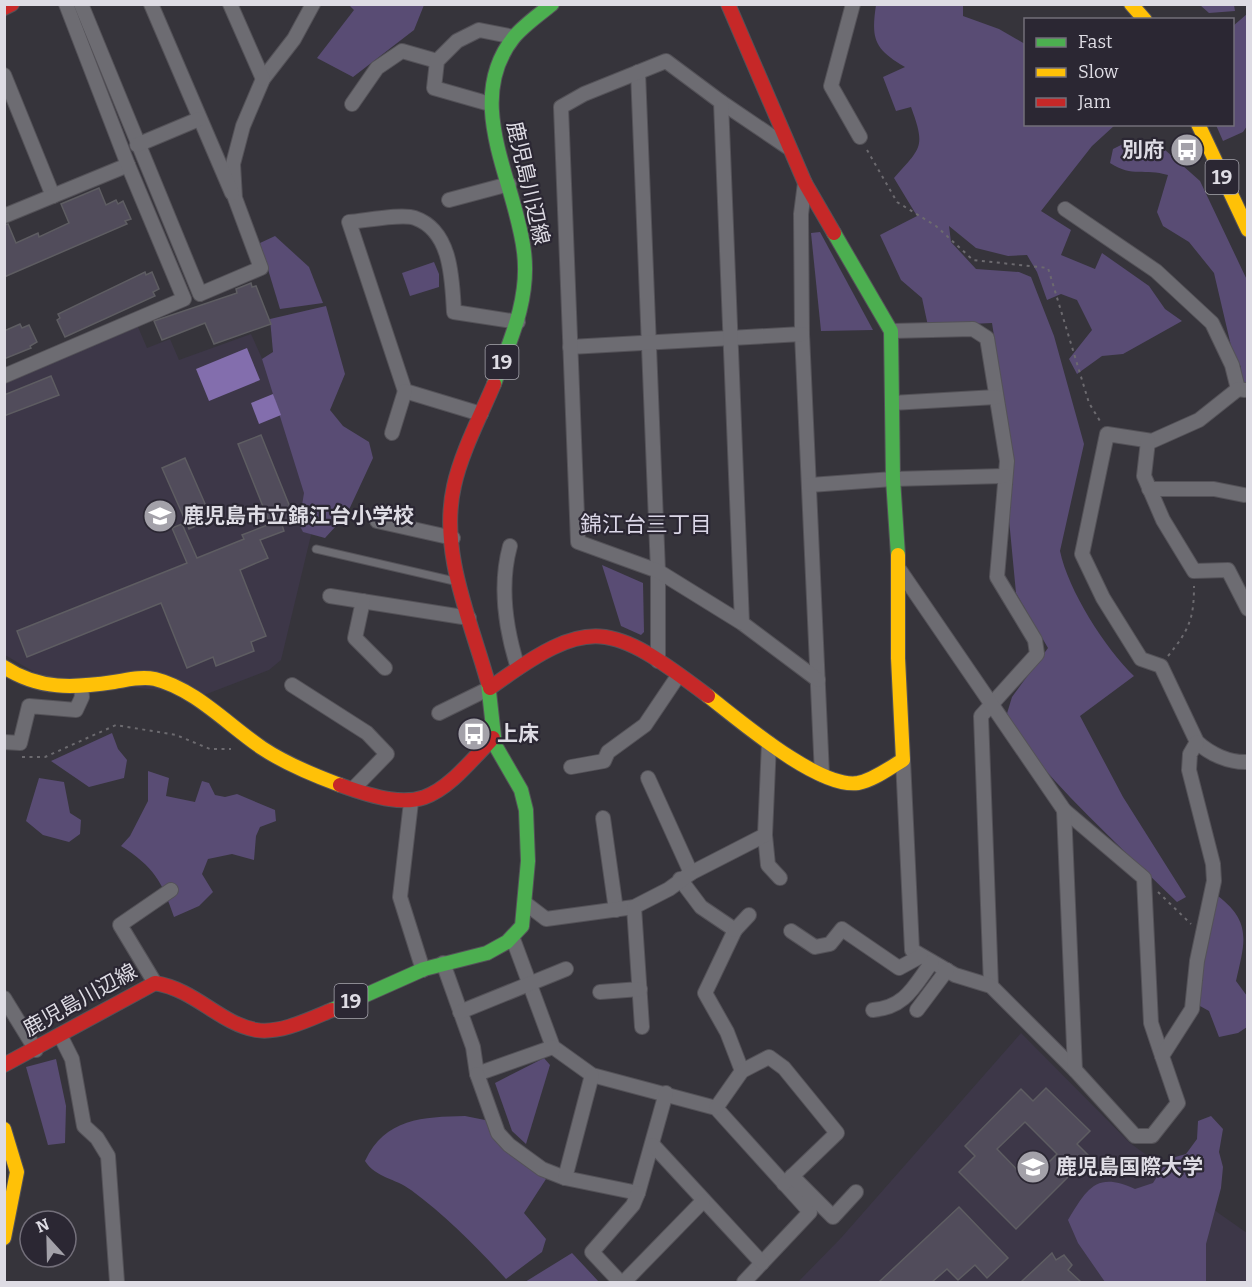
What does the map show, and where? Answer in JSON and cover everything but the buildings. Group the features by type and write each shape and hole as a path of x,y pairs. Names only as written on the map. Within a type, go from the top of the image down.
{"main road":[{"path":"4,8 12,4"},
{"name":"鹿児島川辺線","path":"4,1065 36,1050 155,983 169,984 189,991 230,1022 260,1030 298,1024 423,970 492,951 513,939 522,926 528,823 524,798 493,738 490,688 459,582 453,538 454,486 518,322 525,287 525,251 494,132 490,104 492,80 496,64 514,37 527,23 552,4"},
{"path":"490,688 535,656 572,639 600,635 633,646 658,661 769,744 822,775 840,782 858,783 903,760 898,658 899,569 893,479 891,331 805,183 729,4"},
{"path":"1133,5 1143,18"},
{"name":"19","path":"1199,126 1248,230"},
{"path":"4,667 36,683 54,688 137,678 164,682 190,695 281,760 371,795 411,802 438,791 462,771 493,738"},
{"path":"4,1129 17,1172 4,1238"}],"street":[{"path":"4,376 184,299 128,165 66,4"},
{"path":"81,4 200,294 261,268 235,198 199,119 152,4"},
{"path":"230,4 263,79"},
{"path":"853,4 831,86 860,137"},
{"path":"235,198 233,164 243,126 263,79 294,39 312,5"},
{"path":"490,104 434,88 437,61 457,41 479,30 514,37"},
{"path":"352,104 377,68 402,51 437,61"},
{"path":"790,149 666,61 584,94 561,106 578,542 658,571 742,623 818,680"},
{"path":"638,72 658,571 658,661"},
{"path":"4,75 53,196"},
{"path":"722,102 729,338 742,623"},
{"path":"137,145 199,119"},
{"path":"4,216 128,165"},
{"path":"805,183 801,213 802,334 822,775"},
{"path":"449,200 509,184"},
{"path":"1065,209 1156,271 1212,322 1243,389 1199,420 1152,441 1107,434 1082,554 1103,598 1141,659 1161,666 1197,742 1206,751 1236,762 1248,762"},
{"path":"392,433 405,391 349,222 413,217 427,225 451,262 454,312 518,322"},
{"path":"891,331 973,329 987,338 1007,461 997,577 1035,640 1036,654 981,716 991,987"},
{"path":"570,347 802,334"},
{"path":"405,391 481,414"},
{"path":"892,403 996,397"},
{"path":"1148,441 1144,477 1163,520 1194,571 1228,570 1248,609"},
{"path":"810,484 1004,476"},
{"path":"1149,489 1214,489 1244,495"},
{"path":"377,521 453,538"},
{"path":"510,546 504,579 511,644 518,668"},
{"path":"899,569 1064,810 1144,878 1151,1023 1178,1104 1152,1136 1135,1136 1075,1070 991,987 947,970 912,950 903,760"},
{"path":"330,596 469,618"},
{"path":"363,601 355,638 385,668"},
{"path":"571,767 604,761 608,752 645,725 678,676"},
{"path":"292,685 367,733 387,754 354,788"},
{"path":"4,742 20,743 29,706 76,710 82,698 81,686"},
{"path":"438,713 490,688"},
{"path":"1162,1056 1192,1009 1202,935 1214,881 1213,864 1189,770 1190,754 1197,742"},
{"path":"769,744 765,835 768,865 780,878"},
{"path":"648,778 685,876 701,907 735,930"},
{"path":"411,802 400,897 423,970"},
{"path":"1064,810 1075,1070"},
{"path":"603,818 616,910"},
{"path":"525,903 546,919 634,907 669,889 685,876 765,835"},
{"path":"155,983 120,925 171,890"},
{"path":"634,907 642,1027"},
{"path":"742,1071 727,1032 705,993 735,930 749,915"},
{"path":"790,931 815,947 830,944 842,929 899,968 926,959"},
{"path":"513,939 553,1047 592,1075 716,1108 788,1180 833,1217 856,1192"},
{"path":"873,1010 888,1008 909,994 926,959"},
{"path":"443,963 473,1047 477,1074 498,1132 509,1145 542,1169 566,1178 638,1193"},
{"path":"460,1012 567,969"},
{"path":"917,1010 947,970"},
{"path":"600,992 640,989"},
{"path":"4,998 36,1050"},
{"path":"60,1035 72,1059 84,1126 97,1138 108,1156 117,1282"},
{"path":"477,1074 553,1047"},
{"path":"716,1108 742,1071 769,1057 784,1068 837,1133 788,1180"},
{"path":"566,1178 592,1075"},
{"path":"620,1282 592,1252 633,1205 653,1144 666,1093"},
{"path":"653,1144 703,1202 762,1263"},
{"path":"744,1282 810,1212 788,1180"},
{"path":"624,1282 703,1202"}],"lane":[{"path":"316,549 459,582"}],"path":[{"path":"860,137 897,202 936,226 973,260 1047,268 1089,403 1107,434"},
{"path":"1161,666 1188,632 1194,609 1194,571"},
{"path":"12,758 45,757 116,725 176,735 210,749 231,749"},
{"path":"1144,878 1202,935"}],"shaded area":[{"path":"349,5 424,5 414,30 353,77 317,58 354,10"},
{"path":"876,5 963,5 963,16 999,29 1024,43 1024,126 1114,126 1092,146 1041,211 1071,230 1061,255 1095,269 1102,253 1149,286 1165,309 1182,321 1123,354 1102,356 1077,374 1069,359 1092,330 1077,300 1061,294 1047,300 1037,272 1027,255 1008,256 976,248 949,226 951,242 976,269 1019,272 1031,277 1054,336 1084,444 1060,551 1071,583 1089,618 1111,650 1134,676 1080,716 1123,797 1186,897 1177,902 1066,792 1005,720 1012,697 1048,648 1016,593 1008,509 1013,459 992,323 928,326 922,298 901,280 880,235 917,216 894,178 915,153 919,139 911,107 896,111 883,77 905,67 881,48 877,42 874,26"},
{"path":"1200,5 1234,5 1235,11 1209,13"},
{"path":"1247,14 1247,126 1243,132 1223,141 1216,126 1234,126 1234,25"},
{"path":"1149,141 1164,149 1200,181 1247,280 1247,389 1236,379 1241,367 1232,350 1214,273 1189,242 1163,226 1157,212 1168,175 1132,172 1110,163 1113,149 1127,142"},
{"path":"820,232 873,330 821,331 811,233"},
{"path":"275,236 309,267 323,303 280,309 260,243"},
{"path":"434,262 439,274 439,287 410,296 402,273"},
{"path":"326,306 345,374 330,410 343,426 369,442 373,458 347,514 325,538 303,532 299,524 304,493 262,359 273,352 270,319"},
{"name":"鹿児島市立錦江台小学校","path":"138,327 147,348 170,339 179,360 251,334 288,416 324,481 281,660 269,670 204,695 56,679 34,672 5,655 4,382"},
{"path":"247,348 260,380 209,401 196,369"},
{"path":"273,394 281,415 259,424 251,403"},
{"path":"602,565 643,583 644,632 641,635 621,626"},
{"path":"112,733 118,749 127,760 124,778 89,787 51,761"},
{"path":"148,771 169,778 166,796 195,802 202,781 209,783 215,795 225,797 237,794 275,810 276,821 260,827 256,836 254,860 232,854 208,859 202,874 213,892 199,906 174,917 161,884 142,861 121,846 130,836 148,801"},
{"path":"39,778 64,782 70,813 81,820 80,834 69,842 43,835 26,821"},
{"path":"1218,896 1229,906 1241,924 1243,944 1236,981 1247,996 1247,1027 1238,1033 1219,1037 1209,1011 1191,1001"},
{"name":"鹿児島国際大学","path":"1021,1033 1130,1143 1196,1191 1217,1212 1247,1233 1247,1282 798,1282 841,1238"},
{"path":"544,1058 550,1065 526,1144 512,1131 495,1083"},
{"path":"56,1059 66,1106 65,1143 48,1145 26,1067"},
{"path":"465,1116 490,1121 546,1179 524,1213 546,1239 542,1252 506,1279 437,1210 405,1186 369,1167 365,1161 373,1147 394,1128 420,1119"},
{"path":"1211,1116 1223,1129 1219,1152 1223,1167 1221,1188 1206,1244 1206,1282 1105,1282 1078,1243 1068,1220 1075,1209 1087,1192 1102,1183 1122,1184 1135,1189 1153,1183 1168,1159 1186,1154 1197,1139 1198,1121"},
{"path":"572,1253 599,1282 525,1282"}],"traffic: fast":[{"path":"494,384 517,320 525,269 519,225 496,142 492,115 493,88 499,62 514,37 552,4"},
{"path":"834,233 891,331 893,479 898,555"},
{"path":"332,1010 424,969 487,953 507,942 522,926 528,861 526,810 521,790 495,745 488,683"}],"traffic: slow":[{"path":"1131,4 1143,18"},
{"path":"1199,126 1248,230"},
{"path":"708,696 780,751 822,775 842,782 858,783 876,777 903,760 898,658 898,555"},
{"path":"4,667 30,680 57,685 85,685 145,678 170,684 197,699 271,754 340,785"},
{"path":"4,1129 17,1172 4,1238"}],"traffic: jam":[{"path":"4,8 12,4"},
{"path":"728,4 805,183 834,233"},
{"path":"488,683 459,586 454,561 450,511 461,460 494,384"},
{"path":"490,688 524,664 553,648 578,638 600,636 623,641 647,653 708,696"},
{"path":"340,785 392,799 410,800 427,796 457,776 493,738"},
{"path":"4,1065 155,983 183,992 230,1021 256,1030 285,1028 332,1010"}],"place":[{"name":"別府","path":"1187,150"},
{"name":"鹿児島市立錦江台小学校","path":"160,516"},
{"name":"上床","path":"474,734"},
{"name":"鹿児島国際大学","path":"1033,1167"}],"district":[{"name":"錦江台三丁目","path":"646,524"}]}
